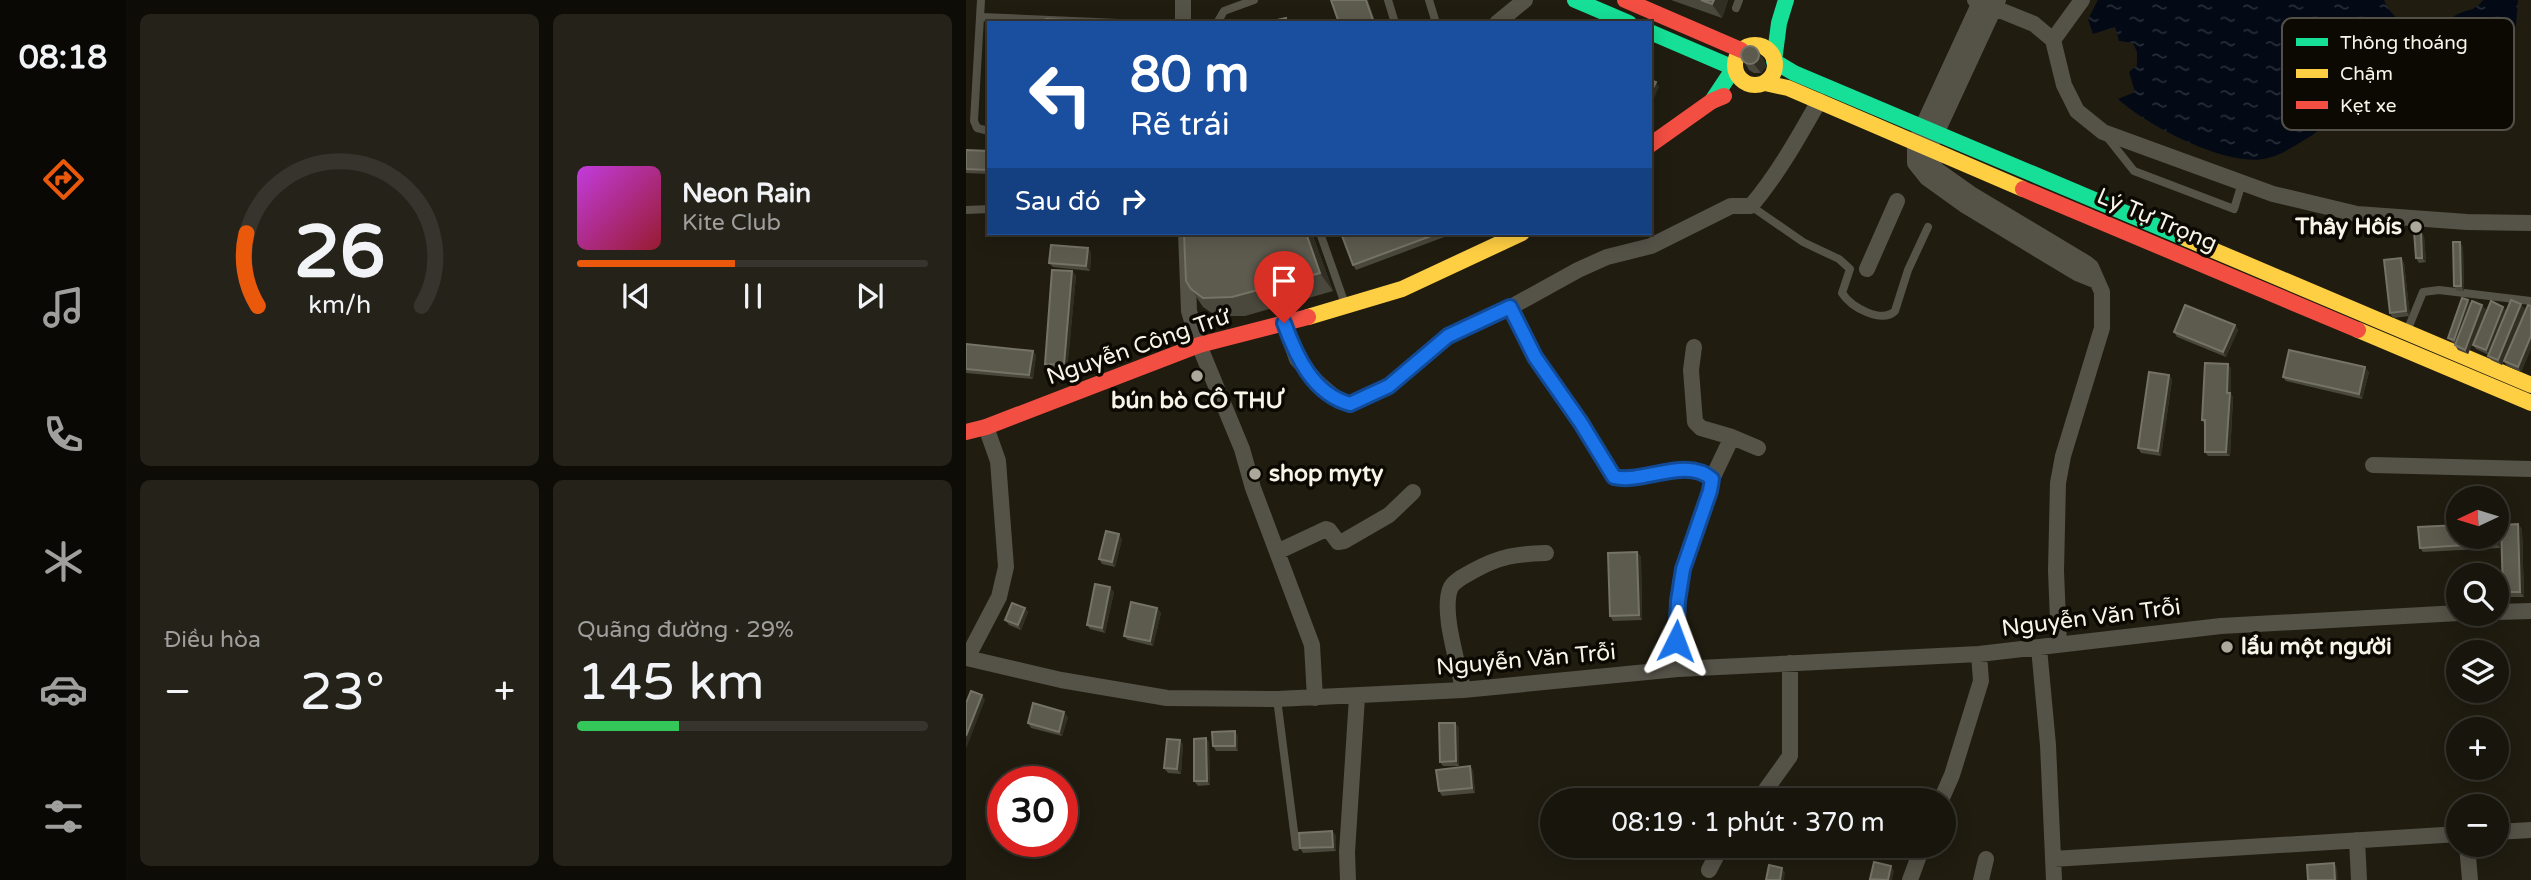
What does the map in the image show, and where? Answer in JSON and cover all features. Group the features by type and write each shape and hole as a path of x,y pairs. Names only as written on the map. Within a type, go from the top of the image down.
{"street":[{"path":"1183,0 1183,21"},
{"path":"1499,21 1525,0"},
{"path":"1574,0 1624,21"},
{"path":"1625,0 1744,48 1761,46 1772,54 1774,61"},
{"path":"1652,144 1712,100 1758,84 1773,74 1779,23 1786,0"},
{"path":"2053,40 2082,0"},
{"path":"2059,645 2056,571 2058,483 2063,456 2102,328 2102,292 2097,281 2077,273 2017,237 1927,178 1915,163 1986,2 2034,24 2053,40 2064,85 2077,111 2103,132 2273,194 2357,214 2467,222 2531,223"},
{"path":"1712,100 1734,68 1737,55 1779,23"},
{"path":"1652,33 1734,68 1740,80 1758,84"},
{"name":"Lý Tự Trọng","path":"1774,61 1794,74 2531,385"},
{"name":"Lý Tự Trọng","path":"1758,84 1788,88 2531,402"},
{"path":"1284,323 1297,359 1317,382 1339,401 1350,404 1389,386 1448,336 1510,307 1578,270 1607,257 1651,246 1731,206 1751,206 1789,156 1819,101"},
{"path":"1867,269 1897,201"},
{"path":"1186,235 1189,312 1199,345 1242,449 1253,488 1312,645 1315,698"},
{"name":"Nguyễn Công Trứ","path":"966,432 986,427 1199,345 1346,307 1402,289 1518,235"},
{"path":"1510,307 1535,357 1581,423 1614,477 1684,470 1701,471 1712,479"},
{"path":"1694,346 1691,370 1695,422 1701,429 1758,448"},
{"name":"Nguyễn Văn Trỗi","path":"986,427 998,461 1006,567 999,597 967,657 1061,680 1167,698 1357,697 1464,690 1678,669 1979,654 2221,626 2446,614"},
{"path":"1678,669 1676,628 1683,569 1712,479 1731,437"},
{"path":"2373,465 2531,469"},
{"path":"1277,552 1326,529 1338,542 1344,541 1389,515 1413,492"},
{"path":"1464,690 1448,610 1448,596 1452,584 1506,556 1546,553"},
{"path":"2509,612 2531,611"},
{"path":"2039,648 2048,745 2054,880"},
{"path":"1946,788 1981,681 1979,654"},
{"path":"1767,788 1790,756 1790,663"},
{"path":"1348,880 1347,852 1357,697"},
{"path":"2509,831 2531,830"},
{"path":"2053,859 2446,835"},
{"path":"2357,840 2359,880"},
{"path":"2468,857 2470,880"},
{"path":"1709,870 1716,858"},
{"path":"1910,880 1918,858"},
{"path":"1980,880 1986,859"}],"lane":[{"path":"981,0 974,121 977,128 987,130"},
{"path":"1218,21 1224,11 1252,0"},
{"path":"1388,0 1394,21"},
{"path":"1429,0 1435,21"},
{"path":"981,17 1025,21"},
{"path":"2103,132 2134,171 2234,209 2242,183"},
{"path":"1751,206 1793,236 1839,259 1850,270 1842,293 1846,300 1864,311 1883,317 1891,316 1895,312 1908,270 1928,227"},
{"path":"966,210 987,209"},
{"path":"1321,235 1346,307"},
{"path":"2406,332 2423,292 2439,290 2531,301"},
{"path":"1277,699 1296,848"}],"water":[{"path":"2098,0 2384,0 2397,18 2282,18 2282,130 2318,130 2283,153 2252,160 2211,151 2167,132 2118,99 2135,92 2129,72 2137,65 2137,52 2133,43 2119,41 2115,27 2093,34 2088,19"},
{"path":"2483,0 2518,0 2514,29 2514,18 2452,18 2477,7"}],"building":[{"path":"1331,0 1366,0 1373,21 1338,21"},
{"path":"1750,46 1756,49 1759,55 1756,61 1750,64 1744,61 1741,55 1744,49"},
{"path":"966,150 987,151 987,170 966,169"},
{"path":"2414,231 2421,231 2422,258 2416,258"},
{"path":"1184,235 1307,235 1320,273 1232,297 1203,298 1191,289 1186,281"},
{"path":"1342,235 1434,235 1353,265"},
{"path":"2453,242 2460,242 2461,286 2454,286"},
{"path":"1051,245 1088,248 1086,266 1049,263"},
{"path":"2401,258 2406,311 2390,313 2384,260"},
{"path":"1052,270 1072,271 1064,365 1045,364"},
{"path":"2462,298 2468,300 2454,340 2448,338"},
{"path":"2511,300 2521,304 2498,360 2488,356"},
{"path":"2472,301 2482,305 2465,350 2455,345"},
{"path":"2491,301 2503,307 2486,350 2473,345"},
{"path":"2185,305 2235,325 2223,352 2174,332"},
{"path":"2528,305 2531,306 2531,336 2518,367 2504,361"},
{"path":"966,344 1033,351 1029,375 966,369"},
{"path":"2289,350 2365,367 2359,394 2283,377"},
{"path":"2205,363 2228,364 2227,393 2230,393 2226,452 2205,452 2205,420 2202,420"},
{"path":"2149,372 2169,375 2158,451 2138,448"},
{"path":"2510,524 2518,524 2520,592 2509,592 2509,563 2502,563 2502,550 2510,550"},
{"path":"2446,526 2446,546 2420,548 2418,527"},
{"path":"1106,531 1119,534 1112,562 1099,559"},
{"path":"1637,552 1639,615 1610,616 1608,553"},
{"path":"1095,584 1110,587 1102,628 1087,625"},
{"path":"1131,602 1157,608 1150,641 1124,636"},
{"path":"1012,603 1025,608 1018,625 1005,620"},
{"path":"971,691 982,695 966,736 966,703"},
{"path":"1033,703 1064,712 1059,732 1028,723"},
{"path":"1439,723 1455,723 1456,761 1440,762"},
{"path":"1235,731 1235,746 1213,746 1212,732"},
{"path":"1206,738 1207,781 1194,781 1194,739"},
{"path":"1167,739 1180,740 1177,769 1164,768"},
{"path":"1470,766 1472,788 1439,791 1436,770"},
{"path":"1332,831 1333,847 1300,848 1299,833"},
{"path":"1874,862 1891,866 1888,880 1870,879"},
{"path":"2334,863 2335,880 2308,880 2307,865"},
{"path":"1769,865 1782,868 1780,880 1766,880"}],"traffic: fast":[{"path":"1575,0 1624,21"},
{"path":"1786,0 1779,23 1774,61 1794,73 2187,239"},
{"path":"1652,33 1734,68 1712,101"}],"traffic: slow":[{"path":"1755,45 1763,46 1769,51 1774,57 1775,65 1774,73 1769,79 1763,84 1755,85 1747,84 1741,79 1736,73 1735,65 1736,57 1741,51 1747,46 1755,45"},
{"path":"1765,83 1788,88 2023,189"},
{"path":"1308,317 1402,289 1518,235"},
{"path":"2187,239 2531,385"},
{"path":"2358,330 2531,403"}],"traffic: jam":[{"path":"1625,0 1741,50"},
{"path":"1652,144 1712,101 1724,96"},
{"path":"2023,189 2358,330"},
{"path":"966,432 986,427 1199,345 1308,317"}],"place":[{"name":"Thây Hôís","path":"2416,227"},
{"name":"bún bò CÔ THƯ","path":"1197,376"},
{"name":"shop myty","path":"1255,474"},
{"name":"lẩu một người","path":"2227,647"}],"route":[{"path":"1284,323 1297,359 1317,382 1339,401 1350,404 1389,386 1448,336 1510,307 1535,357 1564,397 1614,477 1684,470 1701,471 1712,479 1683,569 1676,641"}]}
